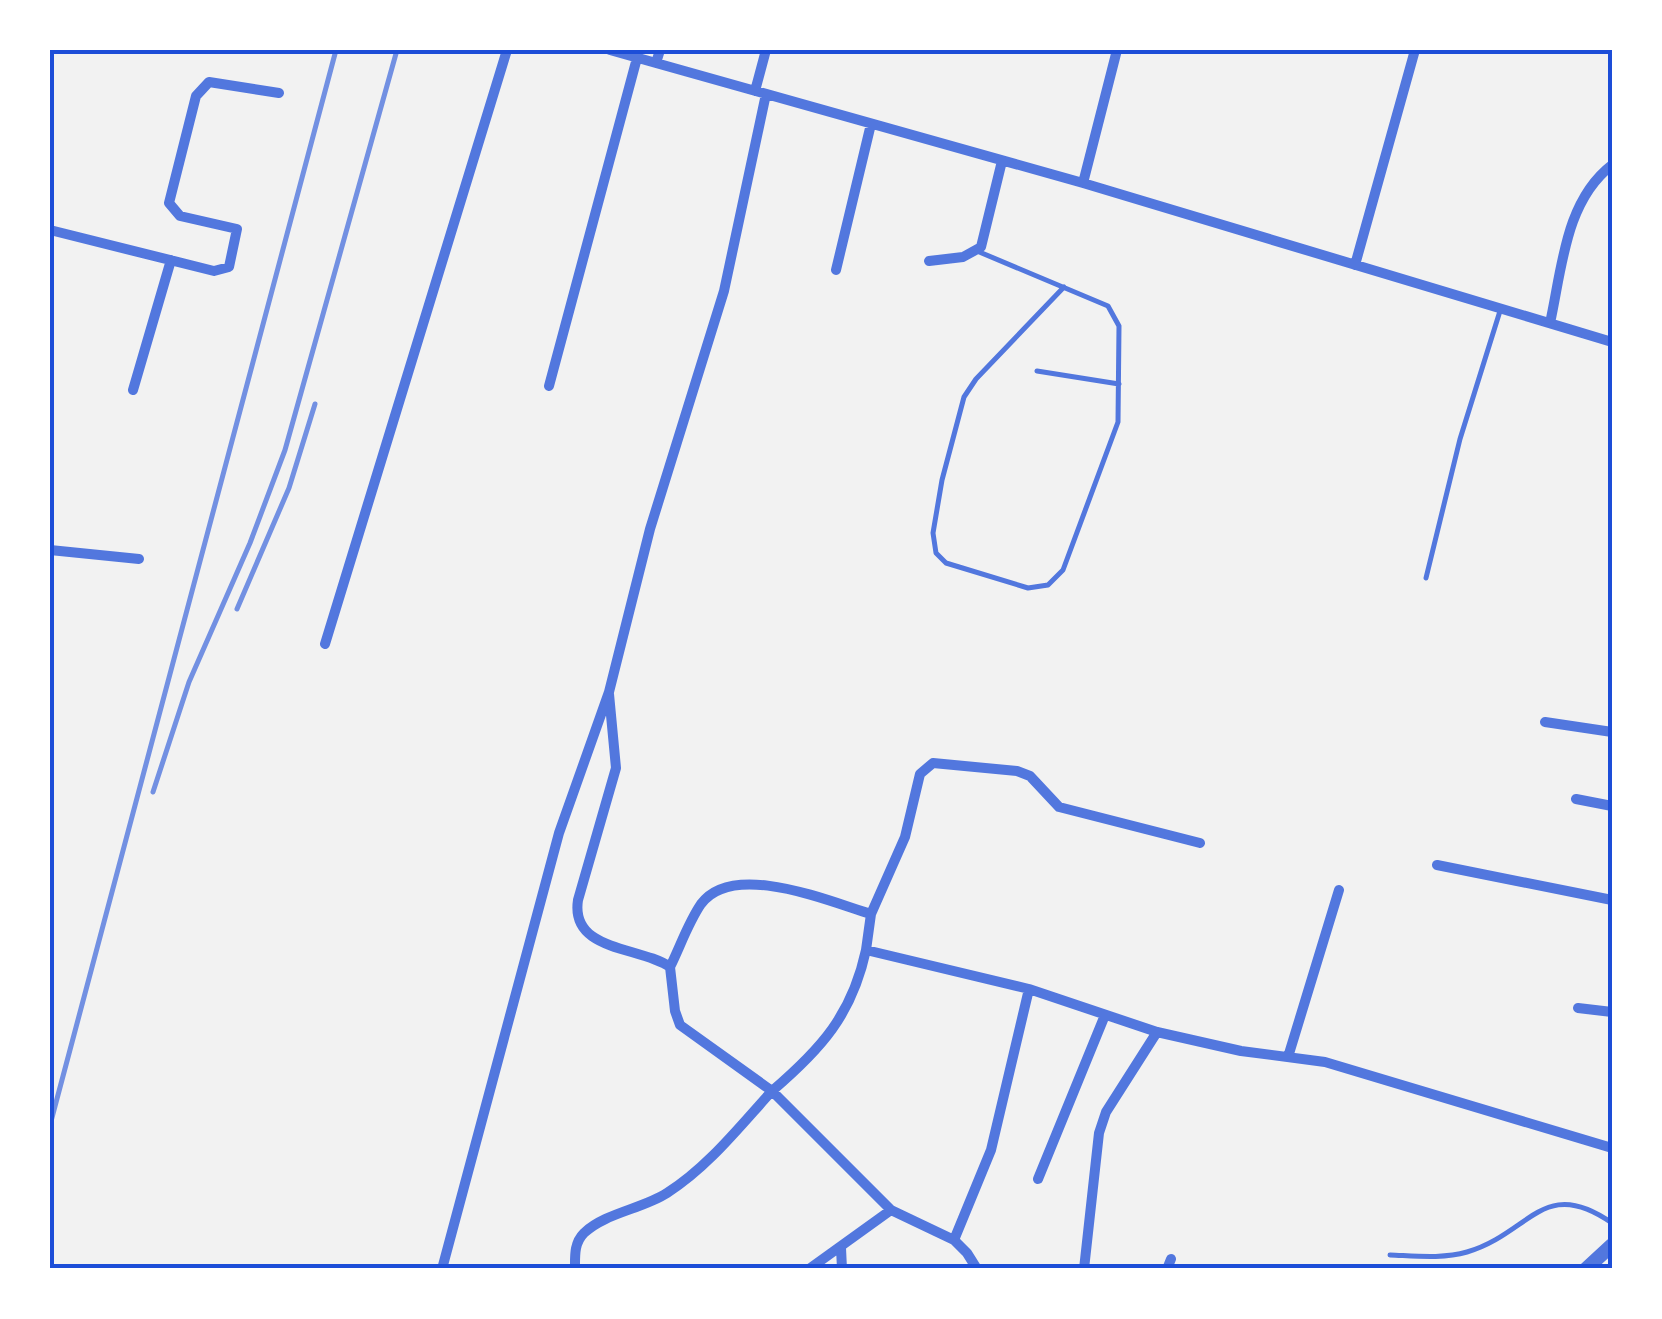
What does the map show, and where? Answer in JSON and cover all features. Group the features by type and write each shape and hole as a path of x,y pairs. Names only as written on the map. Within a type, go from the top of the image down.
{"street":[{"path":"325,644 507,50"},
{"path":"610,50 1082,183 1612,342"},
{"path":"656,63 660,50"},
{"path":"442,1269 560,834 609,692 650,528 724,292 766,50"},
{"path":"1082,183 1116,50"},
{"path":"1354,264 1414,50"},
{"path":"549,386 638,58"},
{"path":"50,230 214,271 224,270 229,267 237,229 180,216 169,203 199,89 208,82 279,93"},
{"path":"836,270 871,124"},
{"path":"929,261 977,252 1002,161"},
{"path":"1550,323 1578,208 1586,190 1612,165"},
{"path":"133,390 171,260"},
{"path":"50,550 139,559"},
{"path":"609,692 616,768 576,917 590,936 670,967"},
{"path":"1545,722 1612,732"},
{"path":"575,1269 575,1250 583,1234 640,1208 684,1181 826,1040 858,984 871,914 905,837 920,774 932,764 1006,768 1024,773 1058,807 1200,842"},
{"path":"1576,800 1612,806"},
{"path":"1437,865 1612,900"},
{"path":"871,914 749,883 711,894 670,967 675,1011 685,1031 772,1091 892,1210 954,1240 977,1269"},
{"path":"1288,1057 1339,890"},
{"path":"866,950 1029,989 1157,1032 1355,1070 1612,1148"},
{"path":"954,1240 992,1150 1029,989"},
{"path":"1578,1008 1612,1012"},
{"path":"1038,1179 1104,1014"},
{"path":"1084,1269 1098,1133 1106,1112 1157,1032"},
{"path":"809,1269 892,1210"},
{"path":"1586,1269 1612,1245"},
{"path":"841,1248 842,1269"}],"lane":[{"path":"977,252 1108,306 1117,317 1118,422 1111,447 1056,580 1028,588 946,563 933,544 933,534 942,480 964,396 1064,288"},
{"path":"1426,578 1465,420 1501,308"},
{"path":"1037,371 1119,384"},
{"path":"1390,1255 1447,1256 1466,1252 1493,1242 1555,1204 1589,1207 1612,1223"}],"railway":[{"path":"50,1125 336,50"},
{"path":"153,792 189,682 250,543 285,450 397,50"},
{"path":"237,609 289,488 315,404"}]}
